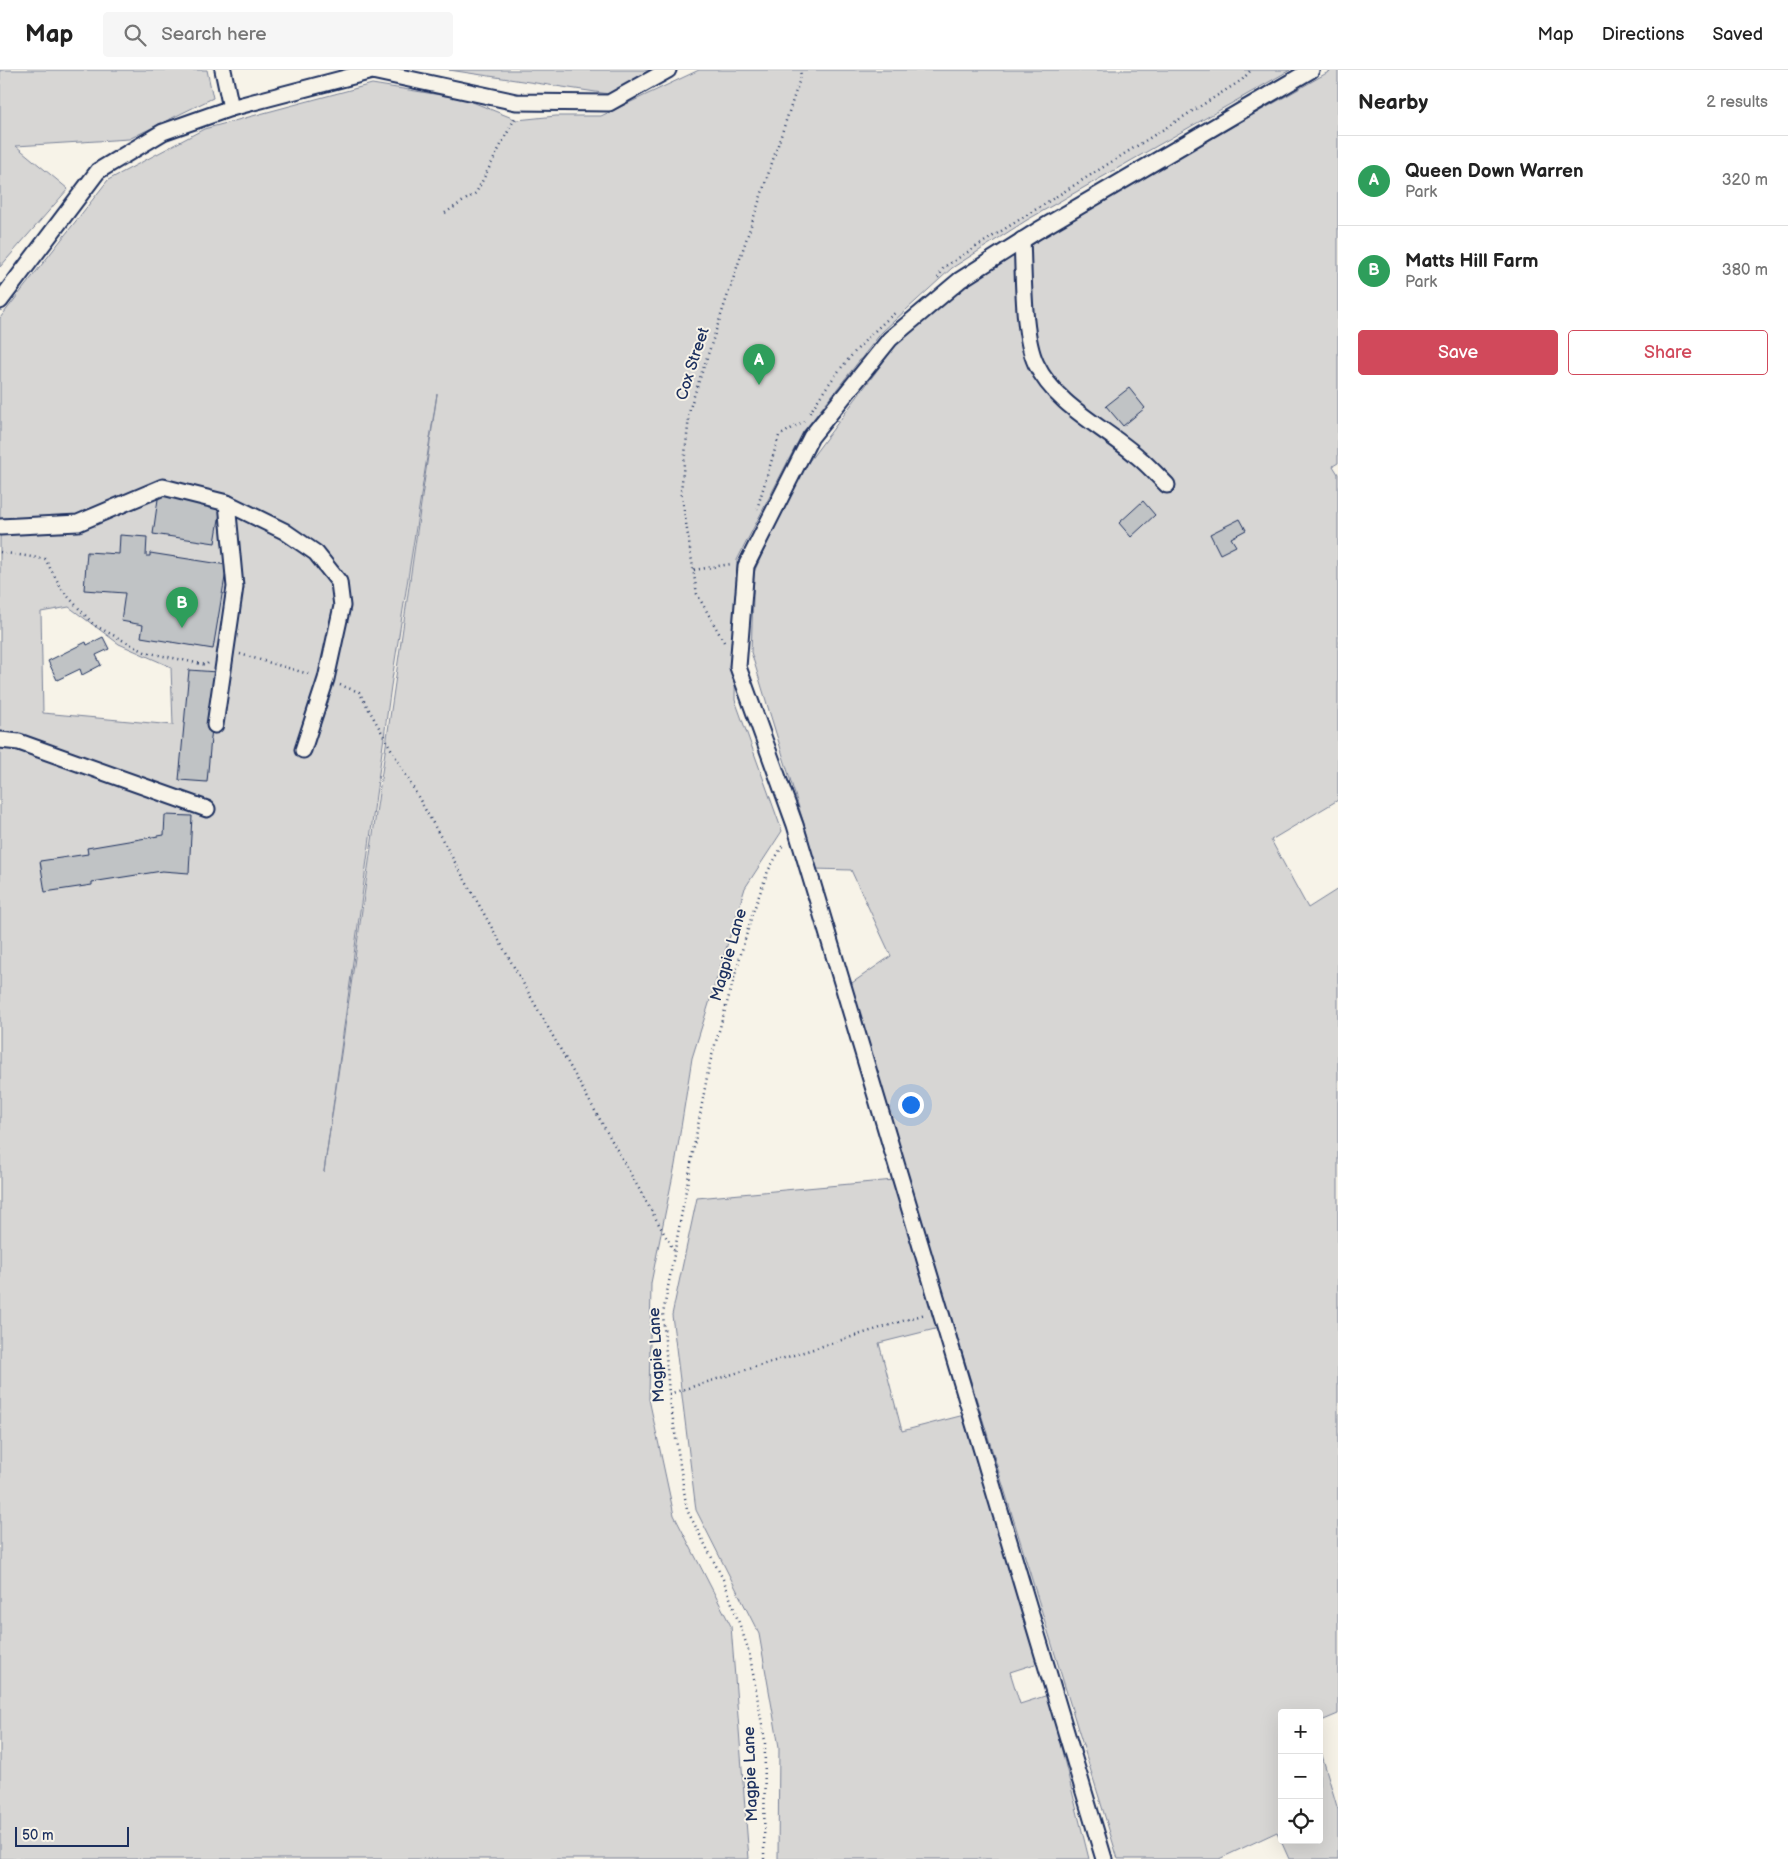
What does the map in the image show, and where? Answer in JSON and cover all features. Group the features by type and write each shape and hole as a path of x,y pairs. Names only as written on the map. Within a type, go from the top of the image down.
{"street":[{"path":"223,70 231,108"},
{"path":"0,301 98,171 163,132 231,108 372,71 516,102 608,102 668,70"},
{"path":"1104,1859 795,824 738,667 746,566 811,437 890,339 960,280 1022,240 1311,70"},
{"path":"1022,240 1030,342 1036,363 1044,377 1068,403 1137,456 1167,485"},
{"path":"0,526 78,523 164,487 227,502 284,530 316,553 338,582 342,606 326,679 303,750"},
{"path":"215,724 235,587 227,502"},
{"path":"0,740 19,742 207,808"}],"path":[{"name":"Cox Street","path":"724,643 697,594 682,491 690,408 801,76 800,70"},
{"path":"445,212 476,193 516,120 516,102"},
{"path":"0,552 45,559 63,591 94,625 145,652 206,665 225,649 326,679 359,692 674,1252"},
{"name":"Magpie Lane","path":"764,1859 765,1741 750,1651 724,1581 687,1510 669,1394 663,1314 709,1066 752,915 768,871 795,824"},
{"path":"669,1394 940,1309"}],"shaded area":[{"path":"0,70 207,70 213,98 129,139 16,146 68,189 0,267"},
{"path":"449,70 659,70 609,94"},
{"path":"699,70 1290,70 1027,220 952,268 882,332 803,432 737,560 735,700 782,831 745,888 692,1058 675,1165 651,1283 649,1399 674,1515 731,1626 749,1859 0,1859 0,318 108,180 204,129 372,84 465,99 517,120 556,116 601,116","holes":["437,394 327,1153 391,686","69,607 119,644 171,667 173,725 43,713 41,612"]},
{"path":"1332,70 1338,70 1338,463 1333,466 1338,474 1338,800 1271,840 1308,908 1338,889 1338,1714 1323,1720 1323,1709 1278,1709 1278,1834 1277,1832 1219,1859 1118,1859 849,985 891,956 851,870 814,869 808,837 751,652 754,572 798,476 896,345 961,287 1079,214"},
{"path":"894,1180 939,1328 879,1343 902,1431 964,1415 1038,1663 1010,1672 1020,1704 1048,1695 1089,1859 778,1859 779,1747 759,1634 696,1510 672,1315 697,1198"},
{"path":"1323,1759 1338,1810 1338,1859 1289,1859 1282,1844 1323,1844"}],"building":[{"path":"1129,388 1145,408 1123,426 1106,406"},
{"path":"159,492 222,501 215,543 153,534"},
{"path":"1143,501 1155,515 1131,537 1119,523"},
{"path":"1240,519 1246,530 1231,538 1236,546 1220,554 1210,534"},
{"path":"120,535 147,537 146,556 150,556 150,553 227,565 213,649 141,637 143,625 121,621 125,593 84,590 87,552 119,554"},
{"path":"103,637 109,649 96,655 101,665 82,675 80,669 57,680 48,661 86,642 87,645"},
{"path":"189,670 217,672 207,782 179,780"},
{"path":"165,815 192,816 189,873 162,871 92,882 92,885 45,892 40,861 88,854 87,848 164,835"}],"place":[{"name":"Queen Down Warren","path":"759,385"},
{"name":"Matts Hill Farm","path":"182,628"}]}
